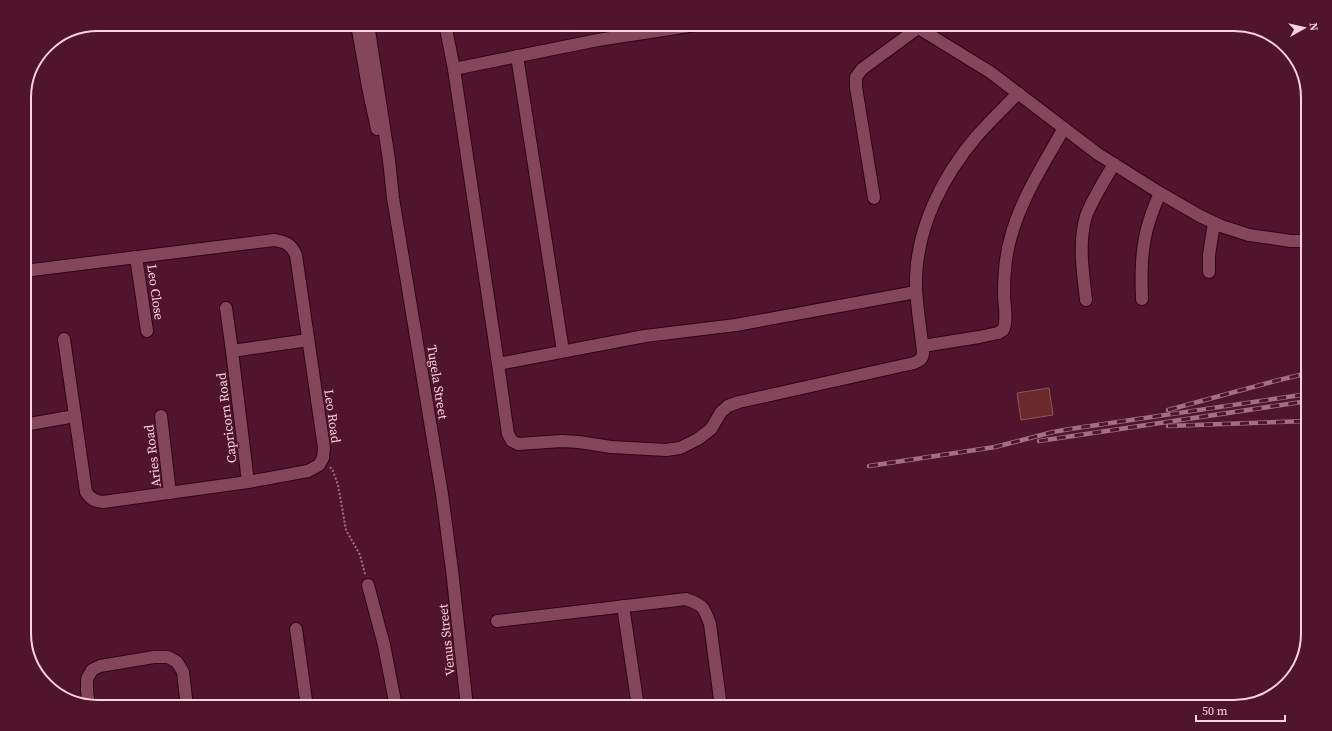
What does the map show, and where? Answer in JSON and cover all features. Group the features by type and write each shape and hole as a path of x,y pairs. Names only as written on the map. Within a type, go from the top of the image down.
{"street":[{"name":"Tugela Street","path":"358,31 368,86 393,198 442,494 452,570"},
{"name":"Tugela Street","path":"369,31 389,160 393,198"},
{"path":"446,31 454,69 508,434 512,441 518,444 562,441 611,447 666,450 680,448 698,439 711,429 721,412 728,406 739,402 914,363 920,360 923,356 923,346 916,292 918,259 923,237 938,195 947,176 964,152 977,136 1018,93"},
{"path":"454,69 598,40 656,31"},
{"path":"874,198 856,87 856,77 862,69 909,31"},
{"path":"923,31 990,72 1098,154 1160,193 1214,223 1235,231 1249,235 1301,241"},
{"path":"517,56 563,351"},
{"path":"923,346 979,337 998,333 1003,330 1005,323 1004,273 1010,239 1028,194 1064,128"},
{"path":"1086,300 1082,252 1084,227 1090,207 1114,164"},
{"path":"1142,299 1144,242 1149,220 1160,193"},
{"path":"1209,272 1209,255 1214,223"},
{"name":"Leo Road","path":"31,270 274,240 283,242 292,247 296,255 324,448 323,458 319,466 308,471 248,482 103,502 96,501 90,498 86,492 64,339"},
{"name":"Leo Close","path":"136,257 147,331"},
{"path":"498,364 645,336 736,324 916,292"},
{"name":"Capricorn Road","path":"226,308 248,482"},
{"path":"232,351 308,340"},
{"path":"31,424 75,416"},
{"name":"Aries Road","path":"161,416 170,493"},
{"name":"Venus Street","path":"452,570 466,700"},
{"path":"368,585 384,645 395,700"},
{"path":"497,621 686,599 698,603 705,611 710,624 720,700"},
{"path":"623,606 637,700"},
{"path":"296,629 306,700"},
{"path":"88,699 87,679 92,670 100,666 154,657 168,657 177,662 182,672 186,700"}],"path":[{"path":"323,458 333,471 338,485 346,530 360,555 368,585"}],"building":[{"path":"1049,388 1053,415 1021,420 1017,393"}],"railway":[{"path":"1168,410 1301,375"},
{"path":"869,466 995,447 1070,429 1301,395"},
{"path":"1039,441 1301,402"},
{"path":"1168,426 1301,421"}]}
